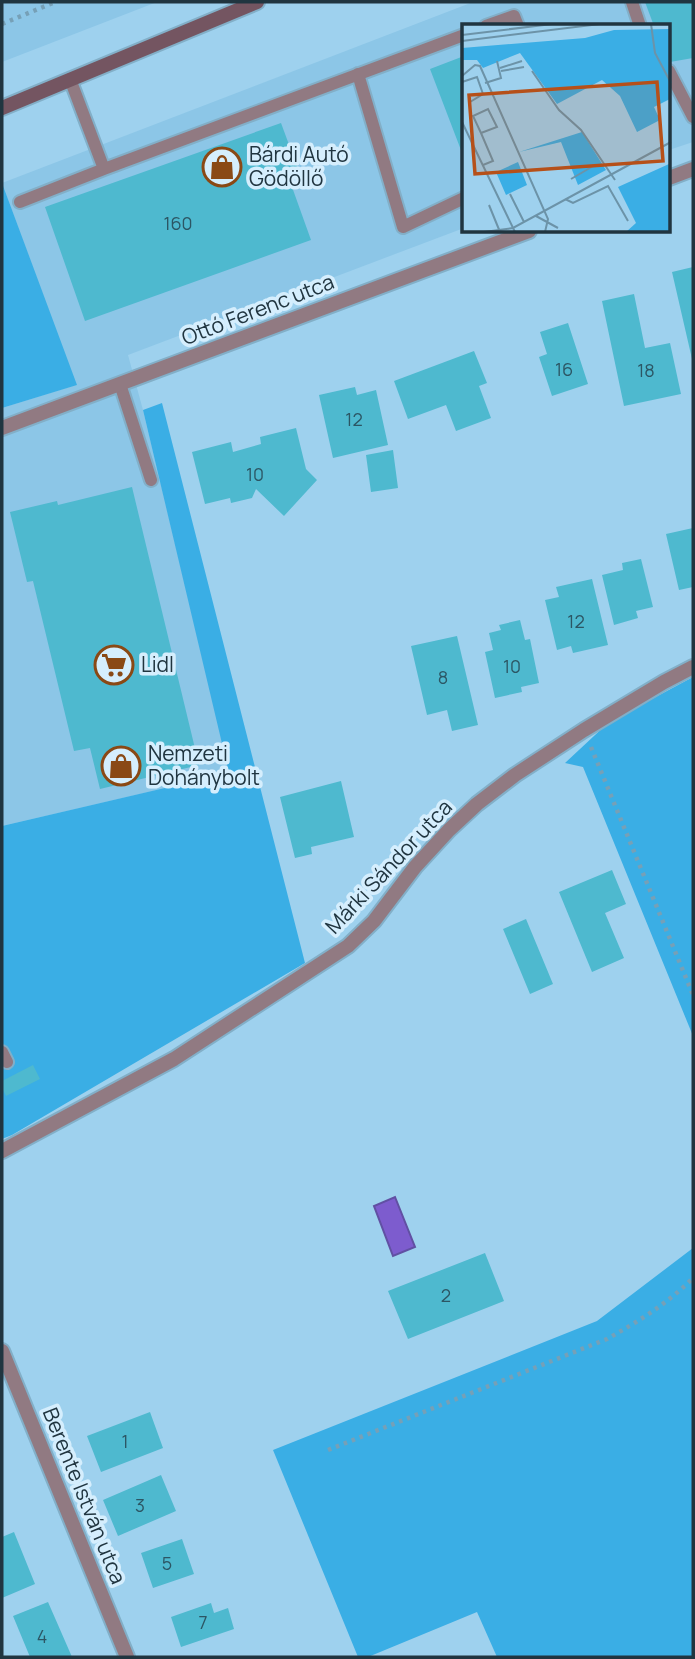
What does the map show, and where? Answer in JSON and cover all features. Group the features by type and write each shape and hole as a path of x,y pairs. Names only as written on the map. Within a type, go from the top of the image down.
{"main road":[{"path":"2,108 249,3"}],"street":[{"path":"670,178 693,169"},
{"name":"Ottó Ferenc utca","path":"2,428 524,233"},
{"name":"Márki Sándor utca","path":"2,1151 174,1059 348,946 374,921 415,867 477,804 515,775 584,730 664,681 693,667"},
{"name":"Berente István utca","path":"2,1351 127,1657"}],"lane":[{"path":"632,2 639,24"},
{"path":"492,24 514,16 517,24"},
{"path":"20,202 462,35"},
{"path":"670,73 693,117"},
{"path":"358,74 403,227 462,199"},
{"path":"70,79 104,169"},
{"path":"120,384 151,480"}],"path":[{"path":"2,24 55,2"},
{"path":"584,730 693,996"},
{"path":"328,1450 607,1339 647,1316 678,1294 693,1278"}],"shaded area":[{"path":"2,2 157,2 2,62"},
{"path":"473,2 693,2 693,142 670,150 670,24 462,24 462,229 128,355 230,773 2,826 2,408 76,385 2,183"},
{"path":"2,183 77,385 2,408"},
{"path":"162,403 305,963 2,1139 2,826 229,773 143,410"},
{"path":"693,677 693,1036 583,767 565,763 609,722"},
{"path":"395,1197 415,1247 393,1256 374,1206"},
{"path":"693,1248 693,1657 497,1657 477,1612 368,1657 358,1657 273,1450 597,1321"}],"building":[{"path":"645,2 693,2 693,58 670,62 670,24 653,24"},
{"path":"462,57 462,153 430,69"},
{"path":"281,123 298,169 287,173 311,240 85,321 45,207"},
{"path":"693,267 693,359 692,359 672,272"},
{"path":"634,294 645,348 670,343 681,394 624,406 602,301"},
{"path":"568,323 588,384 552,396 539,357 547,354 540,332"},
{"path":"474,351 487,383 479,386 491,418 456,431 446,405 408,419 394,381"},
{"path":"355,387 357,395 376,390 388,445 333,458 319,395"},
{"path":"296,428 306,469 317,480 284,516 256,489 252,498 231,503 230,498 205,504 192,452 231,442 233,452 261,444 260,437"},
{"path":"393,450 398,488 371,492 366,455"},
{"name":"Lidl","path":"132,487 199,765 100,789 90,748 74,751 33,581 27,582 10,512 57,501 58,505"},
{"path":"693,528 693,587 679,590 666,534"},
{"path":"641,559 653,607 636,611 638,618 614,625 602,575 623,570 622,563"},
{"path":"592,579 608,645 573,653 571,646 557,650 545,600 559,597 556,587"},
{"path":"520,620 525,640 530,639 539,683 521,687 522,692 495,698 485,652 493,650 489,633 501,630 499,625"},
{"path":"457,636 478,725 452,731 447,710 427,715 411,646"},
{"path":"341,781 354,837 311,847 312,854 295,858 280,797"},
{"path":"612,870 626,904 605,913 624,958 592,972 559,892"},
{"path":"526,919 553,984 530,994 503,929"},
{"path":"33,1065 40,1079 6,1096 2,1081"},
{"path":"485,1253 504,1301 408,1339 388,1291"},
{"path":"150,1412 163,1448 101,1472 87,1436"},
{"path":"161,1475 176,1511 118,1536 103,1500"},
{"path":"14,1532 35,1584 2,1598 2,1537"},
{"path":"182,1539 194,1574 153,1588 141,1553"},
{"path":"48,1602 72,1657 30,1657 13,1616"},
{"path":"211,1603 214,1613 228,1608 234,1629 181,1647 171,1617"}],"place":[{"name":"Bárdi Autó Gödöllő","path":"222,167"},
{"name":"Lidl","path":"114,665"},
{"name":"Nemzeti Dohánybolt","path":"121,766"}]}
